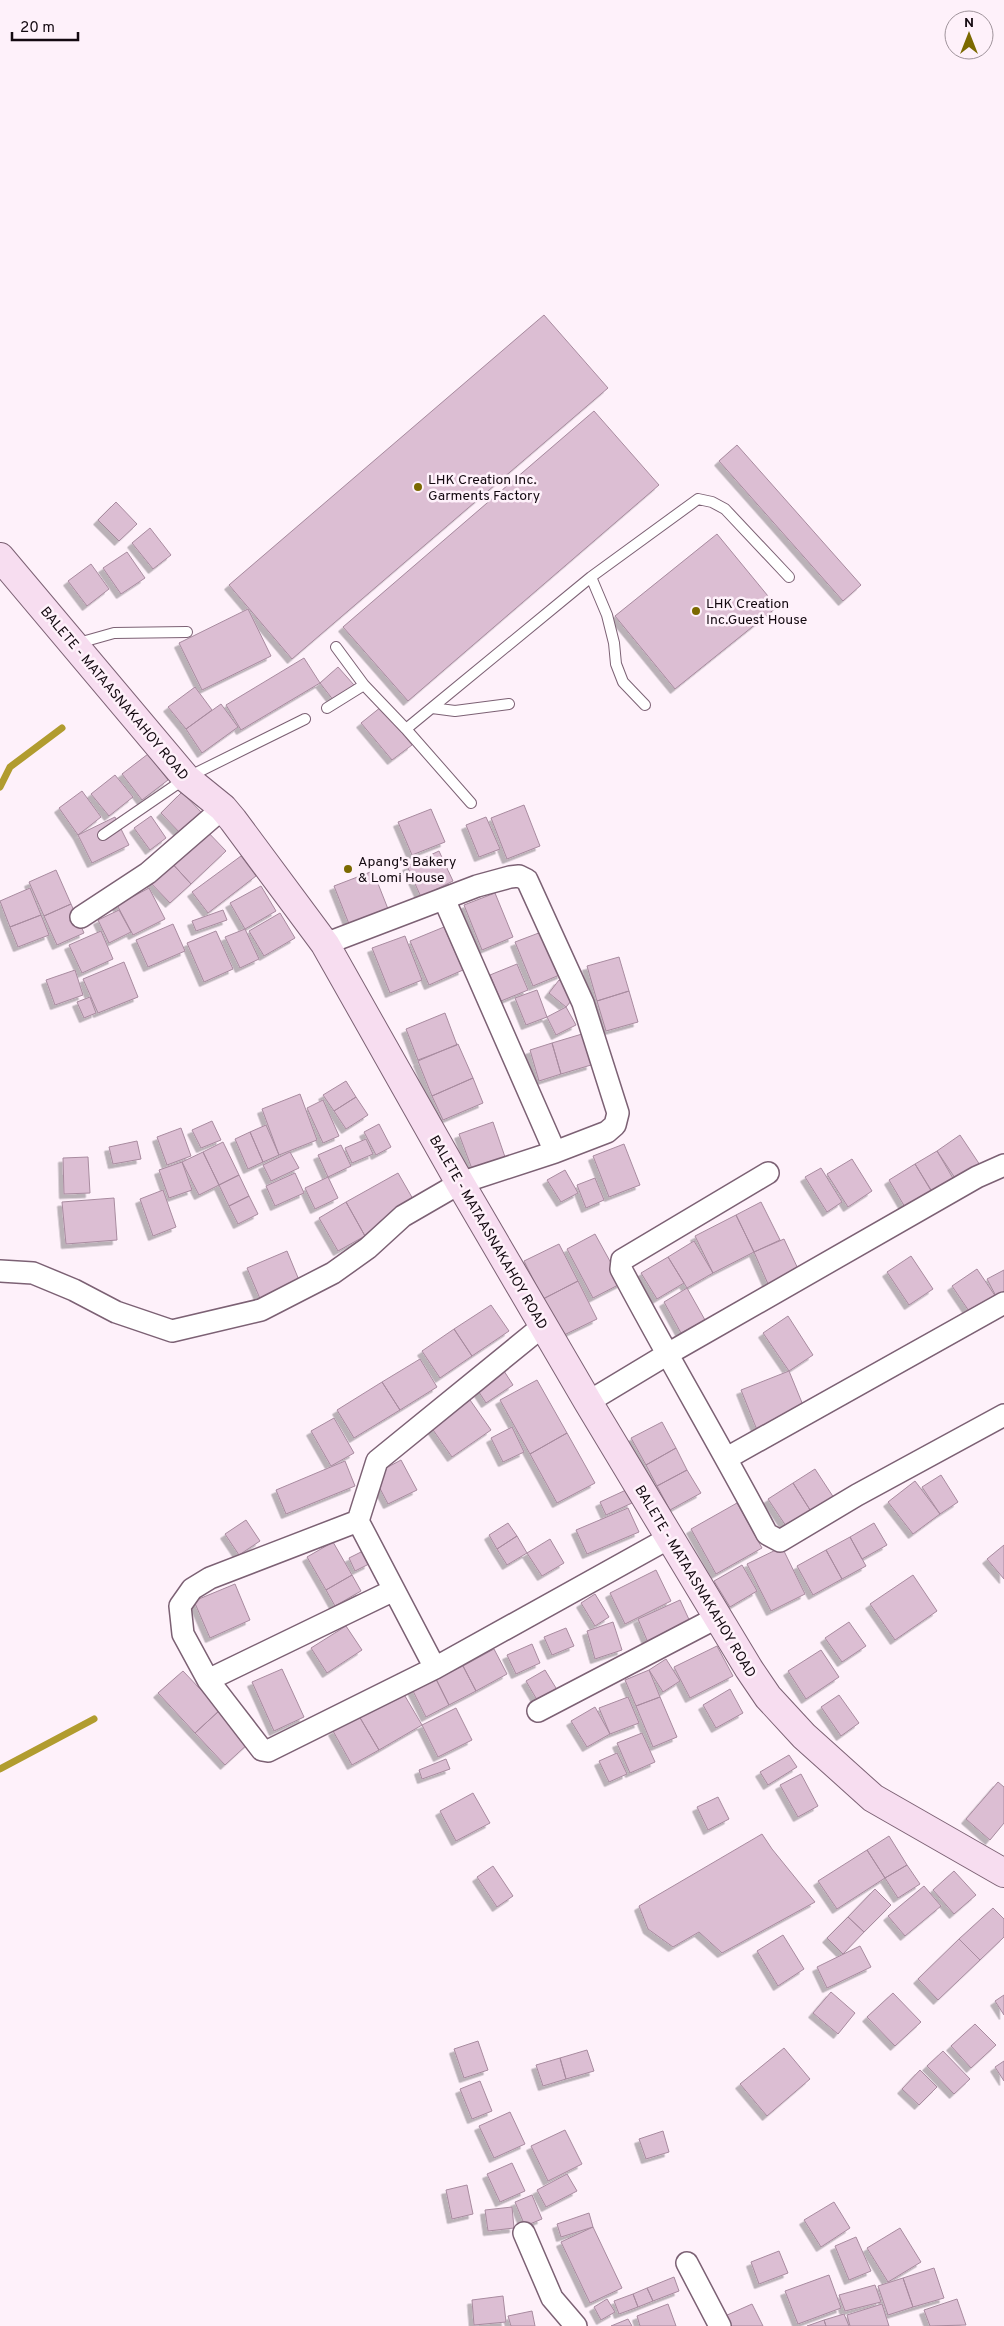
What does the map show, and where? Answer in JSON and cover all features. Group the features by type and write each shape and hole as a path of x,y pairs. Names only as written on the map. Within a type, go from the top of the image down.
{"main road":[{"name":"BALETE - MATAASNAKAHOY ROAD","path":"0,556 186,778 223,808 325,944 460,1183 588,1402 669,1538 768,1697 811,1742 873,1798 1004,1872"}],"street":[{"path":"81,917 148,873 223,808"},
{"path":"0,1271 33,1273 74,1290 116,1312 172,1331 261,1310 301,1291 347,1263 403,1216 460,1183 555,1152 607,1132 615,1125 618,1113 583,1003 527,880 519,876 510,877 476,886 325,944"},
{"path":"444,898 555,1152"},
{"path":"588,1402 666,1355 977,1177 1004,1165"},
{"path":"768,1173 622,1260 621,1269 666,1355 727,1458 767,1534 780,1541 857,1495 1004,1415"},
{"path":"727,1458 1004,1304"},
{"path":"435,1668 358,1521 377,1461 544,1325"},
{"path":"358,1521 210,1578 192,1589 180,1606 183,1634 208,1680 265,1752 435,1668 669,1538"},
{"path":"208,1680 394,1590"},
{"path":"538,1712 718,1617"},
{"path":"524,2233 552,2298 576,2326"},
{"path":"687,2263 720,2326"}],"lane":[{"path":"406,729 591,577 698,499 712,502 725,509 789,577"},
{"path":"591,577 607,614 614,642 616,664 623,682 645,705"},
{"path":"74,644 114,633 187,632"},
{"path":"336,646 364,685 471,802"},
{"path":"327,708 364,685"},
{"path":"432,708 455,710 509,704"},
{"path":"103,834 186,778 305,719"}],"building":[{"name":"LHK Creation Inc. Garments Factory","path":"544,315 608,388 292,659 229,585"},
{"name":"LHK Creation Inc. Garments Factory","path":"594,411 659,485 408,701 343,627"},
{"path":"737,445 861,585 843,601 719,461"},
{"path":"116,502 137,524 119,541 98,520"},
{"path":"150,528 171,555 153,569 132,543"},
{"name":"LHK Creation Inc.Guest House","path":"717,534 777,607 675,689 615,616"},
{"path":"127,552 145,578 121,594 103,568"},
{"path":"91,564 109,589 87,606 68,581"},
{"path":"248,609 271,656 202,690 179,643"},
{"path":"304,658 320,683 241,730 226,705"},
{"path":"338,667 354,685 334,701 320,683"},
{"path":"195,687 212,710 186,729 168,707"},
{"path":"221,704 238,727 202,753 186,729"},
{"path":"381,707 412,745 392,760 361,723"},
{"path":"148,754 168,780 142,800 122,774"},
{"path":"115,775 133,797 109,816 91,794"},
{"path":"82,791 101,817 78,835 59,808"},
{"path":"182,792 202,813 181,834 161,813"},
{"path":"524,805 540,846 507,859 491,818"},
{"path":"431,809 445,842 412,855 398,822"},
{"path":"151,816 166,838 150,850 134,828"},
{"path":"115,817 129,845 92,863 78,835"},
{"path":"486,817 500,849 479,857 466,825"},
{"path":"204,828 226,851 191,884 169,860"},
{"path":"439,851 453,881 421,897 407,866"},
{"path":"241,856 256,876 208,913 192,892"},
{"path":"169,860 191,884 170,903 148,880"},
{"path":"56,870 71,904 44,916 29,882"},
{"path":"373,871 390,914 351,929 334,886"},
{"path":"261,886 276,911 245,929 230,903"},
{"path":"30,888 41,915 10,927 0,901"},
{"path":"149,888 165,919 133,935 117,905"},
{"path":"495,893 513,937 482,950 464,905"},
{"path":"71,904 84,933 57,945 44,916"},
{"path":"119,910 131,932 109,943 98,920"},
{"path":"223,910 227,920 196,931 192,921"},
{"path":"280,913 295,938 264,956 249,931"},
{"path":"41,915 49,935 18,947 10,927"},
{"path":"173,924 185,951 148,967 136,940"},
{"path":"444,927 463,970 429,985 410,941"},
{"path":"245,929 259,959 240,968 225,937"},
{"path":"101,931 113,959 82,973 69,945"},
{"path":"216,931 233,969 204,982 187,943"},
{"path":"544,931 562,974 533,986 515,942"},
{"path":"405,936 422,980 390,993 372,948"},
{"path":"619,957 629,991 597,1001 587,966"},
{"path":"124,962 138,997 98,1013 83,979"},
{"path":"517,964 528,990 501,1001 490,975"},
{"path":"75,970 83,995 55,1005 46,980"},
{"path":"559,980 577,994 566,1007 549,993"},
{"path":"537,990 547,1017 526,1025 515,998"},
{"path":"629,991 638,1022 606,1031 597,1001"},
{"path":"90,997 96,1013 84,1018 77,1002"},
{"path":"566,1007 576,1025 556,1035 547,1017"},
{"path":"445,1013 457,1045 418,1060 406,1029"},
{"path":"582,1034 591,1065 561,1074 552,1043"},
{"path":"552,1043 561,1074 539,1081 530,1050"},
{"path":"458,1044 473,1078 432,1096 418,1061"},
{"path":"473,1078 483,1103 443,1120 432,1096"},
{"path":"346,1081 356,1097 334,1111 323,1095"},
{"path":"300,1094 317,1140 279,1155 262,1109"},
{"path":"356,1097 368,1115 346,1129 334,1111"},
{"path":"323,1100 339,1136 323,1143 307,1108"},
{"path":"212,1121 221,1140 201,1148 192,1130"},
{"path":"493,1122 505,1157 472,1169 459,1134"},
{"path":"379,1124 391,1147 376,1155 364,1132"},
{"path":"266,1125 279,1155 263,1162 250,1132"},
{"path":"181,1128 191,1156 167,1165 157,1137"},
{"path":"250,1132 263,1162 248,1169 235,1139"},
{"path":"960,1135 982,1168 959,1184 937,1151"},
{"path":"366,1139 373,1154 352,1163 345,1148"},
{"path":"137,1141 141,1159 113,1164 109,1147"},
{"path":"223,1142 239,1175 219,1185 203,1152"},
{"path":"624,1144 640,1185 609,1197 593,1156"},
{"path":"341,1145 351,1166 328,1177 318,1155"},
{"path":"937,1151 954,1180 933,1193 915,1164"},
{"path":"203,1152 219,1185 199,1195 182,1162"},
{"path":"290,1152 299,1168 271,1181 263,1165"},
{"path":"88,1157 90,1193 64,1194 63,1158"},
{"path":"852,1159 872,1191 848,1207 827,1174"},
{"path":"182,1162 192,1190 169,1198 159,1170"},
{"path":"915,1164 936,1199 909,1214 889,1180"},
{"path":"821,1168 842,1202 827,1212 805,1177"},
{"path":"565,1170 578,1193 561,1202 547,1180"},
{"path":"295,1173 304,1193 275,1206 266,1186"},
{"path":"398,1173 417,1206 365,1236 346,1202"},
{"path":"239,1175 249,1196 229,1206 219,1185"},
{"path":"328,1177 338,1198 315,1209 305,1188"},
{"path":"595,1178 604,1200 586,1208 577,1185"},
{"path":"163,1190 176,1227 153,1236 140,1199"},
{"path":"249,1196 258,1214 238,1224 229,1206"},
{"path":"114,1198 117,1240 66,1244 62,1202"},
{"path":"346,1202 365,1236 338,1251 319,1218"},
{"path":"761,1202 780,1240 754,1252 736,1215"},
{"path":"736,1215 754,1252 713,1273 695,1236"},
{"path":"595,1234 622,1283 593,1298 567,1249"},
{"path":"784,1239 799,1271 768,1284 754,1252"},
{"path":"694,1241 713,1273 687,1288 668,1257"},
{"path":"559,1244 578,1281 543,1299 524,1261"},
{"path":"287,1251 301,1285 261,1301 247,1268"},
{"path":"911,1256 933,1289 909,1305 887,1272"},
{"path":"668,1257 684,1283 657,1299 641,1273"},
{"path":"977,1269 998,1300 973,1317 952,1286"},
{"path":"1004,1270 1004,1297 998,1300 987,1279"},
{"path":"578,1281 597,1319 562,1336 543,1299"},
{"path":"687,1288 705,1320 681,1333 664,1302"},
{"path":"491,1305 509,1331 472,1356 454,1329"},
{"path":"788,1316 813,1355 789,1371 763,1333"},
{"path":"454,1329 472,1356 440,1378 422,1351"},
{"path":"420,1359 437,1387 400,1410 382,1382"},
{"path":"504,1371 513,1385 486,1403 477,1389"},
{"path":"789,1371 805,1410 757,1430 741,1390"},
{"path":"537,1380 567,1433 530,1454 500,1400"},
{"path":"382,1382 400,1410 354,1438 337,1410"},
{"path":"470,1400 491,1430 452,1457 431,1427"},
{"path":"334,1418 354,1453 331,1466 311,1431"},
{"path":"662,1422 676,1448 646,1465 631,1438"},
{"path":"512,1427 524,1452 503,1462 491,1438"},
{"path":"567,1433 595,1483 557,1503 530,1454"},
{"path":"676,1448 687,1470 657,1486 646,1465"},
{"path":"401,1460 417,1490 388,1504 373,1475"},
{"path":"345,1461 355,1486 286,1514 276,1490"},
{"path":"815,1469 834,1498 812,1513 793,1483"},
{"path":"687,1470 701,1493 670,1510 657,1486"},
{"path":"941,1475 958,1502 940,1514 922,1487"},
{"path":"915,1481 940,1514 913,1534 888,1502"},
{"path":"793,1483 812,1513 788,1529 768,1499"},
{"path":"626,1490 632,1503 606,1515 600,1502"},
{"path":"737,1503 762,1548 716,1574 691,1529"},
{"path":"628,1508 639,1532 587,1554 576,1530"},
{"path":"246,1520 260,1541 239,1555 225,1534"},
{"path":"508,1523 517,1536 497,1549 489,1535"},
{"path":"874,1523 887,1545 862,1559 850,1537"},
{"path":"517,1536 527,1553 507,1565 497,1549"},
{"path":"850,1537 866,1566 842,1579 826,1550"},
{"path":"550,1539 564,1563 542,1576 527,1553"},
{"path":"333,1542 352,1575 326,1590 307,1557"},
{"path":"1004,1545 1004,1579 987,1559"},
{"path":"782,1547 805,1594 771,1611 747,1564"},
{"path":"826,1550 842,1579 813,1595 797,1566"},
{"path":"363,1551 369,1564 355,1571 349,1558"},
{"path":"742,1565 757,1591 730,1607 714,1581"},
{"path":"656,1570 671,1601 625,1624 610,1593"},
{"path":"352,1575 361,1591 335,1606 326,1590"},
{"path":"913,1575 937,1611 895,1640 870,1604"},
{"path":"235,1584 250,1620 210,1638 194,1601"},
{"path":"595,1594 609,1617 595,1626 581,1603"},
{"path":"680,1600 692,1626 649,1645 638,1619"},
{"path":"613,1622 622,1650 595,1659 587,1631"},
{"path":"849,1622 866,1646 842,1662 825,1638"},
{"path":"346,1626 362,1650 327,1673 311,1648"},
{"path":"566,1628 574,1646 552,1655 544,1637"},
{"path":"532,1644 540,1663 516,1674 507,1655"},
{"path":"717,1646 733,1676 690,1698 674,1667"},
{"path":"494,1649 507,1674 476,1691 463,1666"},
{"path":"821,1650 839,1677 806,1699 788,1671"},
{"path":"666,1659 680,1681 663,1692 649,1670"},
{"path":"463,1666 476,1691 449,1705 436,1679"},
{"path":"282,1669 304,1717 274,1731 252,1682"},
{"path":"545,1670 559,1693 540,1705 526,1681"},
{"path":"649,1670 660,1697 636,1706 625,1680"},
{"path":"183,1671 220,1710 195,1733 158,1693"},
{"path":"432,1671 449,1705 426,1717 409,1683"},
{"path":"730,1689 743,1713 716,1728 703,1705"},
{"path":"402,1691 422,1725 379,1750 359,1716"},
{"path":"839,1695 859,1723 841,1736 821,1707"},
{"path":"628,1697 639,1723 610,1734 599,1708"},
{"path":"660,1697 677,1737 653,1747 636,1706"},
{"path":"595,1707 610,1734 587,1747 571,1721"},
{"path":"456,1708 472,1740 438,1757 422,1725"},
{"path":"220,1710 250,1742 225,1765 195,1733"},
{"path":"359,1716 379,1750 352,1765 333,1731"},
{"path":"642,1733 655,1762 630,1773 617,1743"},
{"path":"617,1753 627,1774 609,1782 599,1761"},
{"path":"789,1755 797,1767 768,1785 760,1772"},
{"path":"446,1759 450,1769 422,1779 419,1770"},
{"path":"801,1774 818,1806 798,1817 780,1785"},
{"path":"998,1782 1004,1787 1004,1823 990,1840 966,1819"},
{"path":"473,1793 490,1823 456,1841 440,1811"},
{"path":"718,1797 729,1819 708,1830 697,1807"},
{"path":"762,1834 815,1902 722,1953 699,1932 673,1947 648,1929 639,1906"},
{"path":"889,1836 907,1865 885,1878 867,1850"},
{"path":"867,1850 885,1878 837,1909 818,1881"},
{"path":"907,1865 920,1884 898,1898 885,1878"},
{"path":"493,1866 513,1896 497,1907 477,1877"},
{"path":"954,1871 976,1895 954,1914 933,1890"},
{"path":"924,1886 941,1906 905,1936 888,1916"},
{"path":"875,1889 891,1905 864,1932 848,1917"},
{"path":"993,1908 1004,1919 1004,1937 980,1960 959,1939"},
{"path":"848,1917 864,1932 843,1954 827,1938"},
{"path":"783,1935 804,1969 778,1986 757,1951"},
{"path":"959,1939 980,1960 938,2000 918,1979"},
{"path":"860,1946 871,1967 827,1988 817,1967"},
{"path":"831,1992 855,2013 838,2034 813,2013"},
{"path":"893,1993 921,2022 895,2046 867,2017"},
{"path":"1004,1995 1004,2015 995,2001"},
{"path":"975,2024 996,2045 971,2068 951,2046"},
{"path":"478,2041 488,2070 464,2078 454,2049"},
{"path":"784,2048 810,2079 767,2116 740,2084"},
{"path":"587,2050 594,2071 566,2079 560,2058"},
{"path":"943,2051 970,2079 954,2094 927,2066"},
{"path":"560,2058 566,2079 543,2086 536,2065"},
{"path":"1004,2061 1004,2081 995,2067"},
{"path":"920,2070 937,2087 919,2105 902,2089"},
{"path":"480,2081 492,2111 472,2119 460,2089"},
{"path":"510,2112 525,2144 494,2158 479,2126"},
{"path":"565,2130 582,2164 548,2181 531,2146"},
{"path":"663,2131 669,2152 646,2159 639,2139"},
{"path":"512,2163 525,2191 500,2202 487,2174"},
{"path":"567,2174 577,2191 546,2207 537,2190"},
{"path":"467,2185 473,2214 452,2219 446,2190"},
{"path":"532,2195 542,2219 525,2226 515,2202"},
{"path":"834,2202 850,2228 821,2247 804,2220"},
{"path":"512,2207 514,2228 488,2231 485,2210"},
{"path":"589,2213 593,2227 561,2237 557,2224"},
{"path":"593,2227 622,2288 590,2303 561,2242"},
{"path":"900,2228 921,2262 888,2282 867,2248"},
{"path":"856,2237 871,2271 849,2280 835,2246"},
{"path":"779,2251 788,2273 759,2284 751,2262"},
{"path":"934,2268 944,2298 913,2307 903,2278"},
{"path":"829,2275 841,2308 798,2324 785,2291"},
{"path":"674,2277 679,2291 653,2301 647,2288"},
{"path":"903,2278 913,2307 888,2315 878,2286"},
{"path":"875,2285 881,2302 845,2311 839,2295"},
{"path":"647,2288 653,2301 638,2307 633,2294"},
{"path":"633,2294 638,2307 619,2314 614,2301"},
{"path":"503,2296 506,2322 474,2325 472,2300"},
{"path":"607,2299 615,2312 601,2320 594,2307"},
{"path":"957,2299 966,2325 930,2326 924,2310"},
{"path":"668,2304 676,2326 640,2326 637,2316"},
{"path":"752,2304 763,2326 730,2326 725,2316"},
{"path":"882,2304 889,2326 850,2326 847,2315"},
{"path":"532,2311 535,2326 511,2326 508,2316"},
{"path":"844,2314 849,2326 826,2326 824,2320"},
{"path":"628,2319 632,2326 611,2326"},
{"path":"824,2320 826,2326 807,2326"}],"waterway":[{"path":"0,787 10,767 62,728"},
{"path":"0,1769 94,1719"}],"place":[{"name":"LHK Creation Inc. Garments Factory","path":"418,487"},
{"name":"LHK Creation Inc.Guest House","path":"696,611"},
{"name":"Apang's Bakery & Lomi House","path":"348,869"}]}
